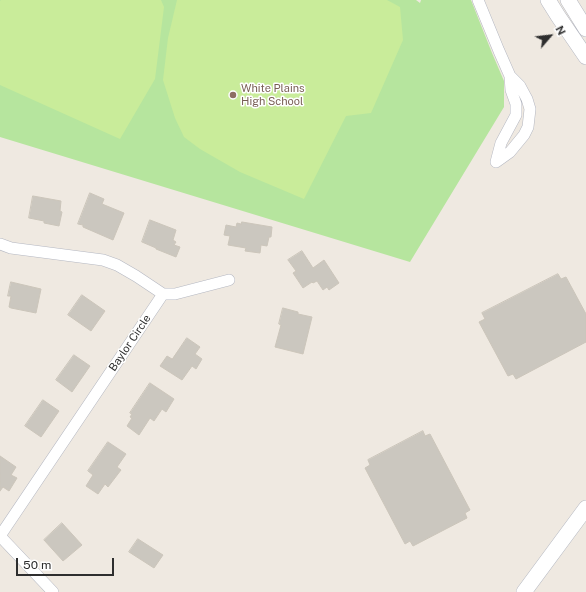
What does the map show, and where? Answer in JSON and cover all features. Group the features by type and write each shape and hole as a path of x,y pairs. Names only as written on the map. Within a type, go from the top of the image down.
{"main road":[{"path":"548,0 586,57"},
{"path":"568,0 586,29"},
{"path":"524,592 586,508"}],"street":[{"path":"478,0 510,76 516,104 516,115 501,143 496,162 510,152 524,135 528,127 530,109 527,99 520,86 510,76"},
{"path":"0,244 11,248 103,260 117,265 162,294 175,294 229,280"},
{"name":"Baylor Circle","path":"0,536 162,294"},
{"path":"0,536 53,592"}],"green space":[{"name":"White Plains High School","path":"0,0 416,0 420,3 421,0 471,0 504,81 504,107 410,262 0,137"},
{"path":"1,0 161,0 164,7 155,79 120,139 0,85"},
{"path":"177,0 387,0 400,7 403,40 371,113 346,116 304,199 240,172 200,149 184,137 175,118 163,80 168,38"}],"building":[{"path":"90,193 104,199 102,204 124,213 113,240 78,224"},
{"path":"33,196 61,201 60,211 62,212 59,226 29,218"},
{"path":"150,220 176,230 173,240 176,242 174,245 180,247 176,257 142,242"},
{"path":"242,222 272,227 271,237 269,237 267,246 261,245 260,253 245,251 246,248 228,245 230,236 224,235 226,225 236,227 237,223 241,224"},
{"path":"302,251 313,268 324,260 339,283 329,290 327,287 323,290 317,281 312,282 303,288 293,273 296,271 288,260"},
{"path":"558,274 561,279 566,277 586,314 586,342 516,379 513,374 508,376 479,322 485,319 482,313"},
{"path":"11,282 41,289 36,313 9,307 11,296 8,296"},
{"path":"82,295 105,311 91,331 68,315"},
{"path":"283,308 298,312 298,314 312,317 303,354 275,347 281,325 279,324"},
{"path":"187,338 200,347 195,354 202,359 196,369 192,366 182,380 160,366 167,356 172,359"},
{"path":"74,355 90,366 72,392 56,380"},
{"path":"150,383 174,399 166,412 162,409 154,421 150,418 139,435 127,426 132,418 130,417 132,414 130,413"},
{"path":"43,400 59,411 41,437 25,426"},
{"path":"423,431 425,436 430,434 470,510 465,513 467,518 413,546 410,541 405,544 365,468 370,465 368,460"},
{"path":"108,442 126,454 117,467 121,470 108,487 105,484 98,494 86,486 93,475 88,471"},
{"path":"0,456 16,467 11,475 17,478 9,491 3,487 0,491"},
{"path":"62,523 82,545 63,561 44,540"},
{"path":"138,539 163,555 154,568 129,552"}],"place":[{"name":"White Plains High School","path":"233,95"}]}
